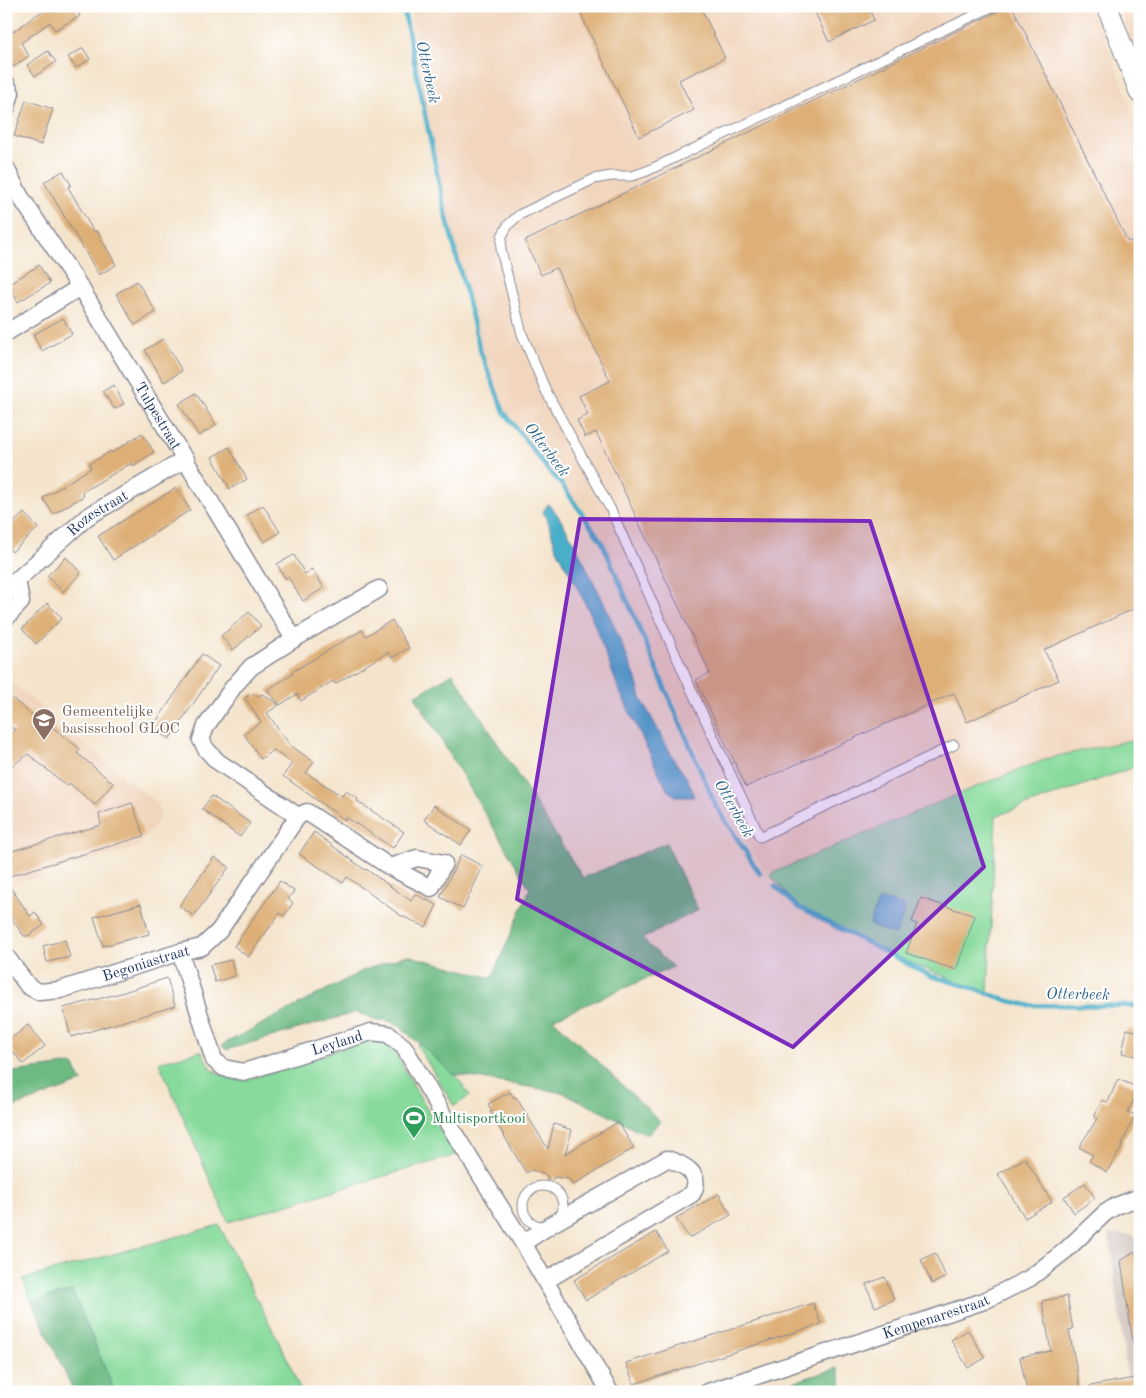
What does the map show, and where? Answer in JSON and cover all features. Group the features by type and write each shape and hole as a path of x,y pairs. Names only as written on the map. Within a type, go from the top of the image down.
{"street":[{"path":"1106,6 1140,93"},
{"path":"6,83 11,93 6,109"},
{"name":"Tulpestraat","path":"6,168 13,194 80,287 294,638"},
{"path":"6,333 80,287"},
{"name":"Rozestraat","path":"6,618 21,602 12,585 87,517 186,459"},
{"path":"379,589 294,638 251,668 234,686 206,726 201,740 217,761 298,816 307,812 390,867"},
{"name":"Begoniastraat","path":"6,956 28,986 40,992 60,990 180,952 202,947 220,931 298,816"},
{"name":"Leyland","path":"180,952 214,1060 224,1068 244,1072 371,1032 388,1034 404,1047 448,1125 523,1243 610,1392"},
{"path":"523,1243 552,1224 667,1159 687,1167 696,1181 696,1187 692,1194 545,1281"},
{"name":"Kempenarestraat","path":"708,1392 984,1301 1030,1278 1066,1250 1105,1213 1116,1206 1140,1197"}],"lane":[{"path":"954,745 760,836 691,689 612,510 546,391 522,334 501,250 502,236 508,225 519,215 594,179 611,176 632,176 647,171 994,6"},
{"path":"537,1186 547,1186 556,1190 562,1198 564,1208 560,1217 552,1224 544,1226 534,1224 526,1218 523,1209 524,1199 529,1191 537,1186"}],"highlighted area":[{"path":"580,519 870,521 984,867 793,1047 517,899"}],"shaded area":[{"path":"410,6 1094,6 1140,132 1140,738 1049,758 767,874 721,802 602,542 558,476 548,470 504,412 481,353 443,203 425,117"},
{"path":"1118,6 1140,6 1140,63"},
{"name":"Gemeentelijke basisschool GLOC","path":"6,678 158,805 160,818 139,847 6,886"},
{"path":"1109,1234 1130,1235 1140,1238 1140,1392 1131,1392 1126,1367"}],"green space":[{"path":"453,673 583,878 666,843 698,910 642,939 673,967 553,1019 660,1121 648,1135 564,1093 453,1074 399,1026 386,1020 376,1020 357,1012 226,1050 222,1045 362,971 407,955 492,978 530,889 415,696"},
{"path":"1140,738 1140,765 996,816 988,991 976,989 904,960 798,907 770,874 968,790 1049,758"},
{"path":"430,1037 470,1096 454,1106 417,1045"},
{"path":"367,1040 383,1042 394,1051 431,1116 456,1155 228,1222 159,1062 201,1051 212,1070 231,1079 247,1080"},
{"path":"73,1064 82,1082 6,1110 6,1073"},
{"path":"219,1225 288,1360 301,1392 115,1392 72,1291 32,1302 23,1279"},
{"path":"72,1291 115,1392 74,1392 32,1302"},
{"path":"838,1368 843,1392 762,1392"}],"water":[{"path":"548,504 557,514 574,542 607,609 635,676 641,698 676,763 687,778 694,797 677,797 667,790 619,690 591,615 555,545 547,518 543,512"},
{"path":"879,899 904,906 905,909 896,935 871,926 870,923"}],"building":[{"path":"49,6 74,6 80,16 55,30 50,22 21,43 29,56 13,67 6,57 6,21 13,32"},
{"path":"577,6 700,6 725,58 679,80 694,110 639,137"},
{"path":"812,6 868,6 874,20 829,42"},
{"path":"1012,6 1128,242 1140,237 1140,606 1044,650 1059,680 967,722 954,693 746,787 696,680 710,673 596,432 585,437 577,420 588,415 579,396 610,381 556,268 541,275 525,241"},
{"path":"83,48 90,59 76,68 68,57"},
{"path":"48,51 56,62 35,76 27,65"},
{"path":"26,100 53,109 41,145 14,136"},
{"path":"63,171 71,185 68,187 94,232 97,231 116,265 99,275 44,182"},
{"path":"39,265 50,283 18,302 8,285"},
{"path":"137,281 156,312 135,325 116,294"},
{"path":"63,318 72,334 42,351 33,335"},
{"path":"163,339 182,371 164,382 145,350"},
{"path":"114,385 124,404 114,409 103,391"},
{"path":"196,393 216,425 199,436 179,404"},
{"path":"142,433 154,452 133,466 132,463 82,492 84,496 53,514 43,498 91,468 89,464 111,451 112,453"},
{"path":"229,447 247,479 230,489 212,457"},
{"path":"176,488 190,510 113,560 98,536"},
{"path":"263,505 280,532 264,542 247,515"},
{"path":"24,513 38,528 12,552 6,545 6,530"},
{"path":"294,555 305,574 312,569 324,588 303,601 288,577 285,578 277,564"},
{"path":"66,557 81,573 63,592 47,576"},
{"path":"47,603 62,618 36,644 22,629"},
{"path":"249,612 261,626 233,650 221,636"},
{"path":"392,620 409,648 392,658 388,652 335,684 333,681 301,701 297,694 280,705 267,690 293,674 292,672 362,630 366,636"},
{"path":"202,654 219,666 169,739 152,728"},
{"path":"6,693 44,725 46,722 80,749 77,753 113,783 95,805 69,783 67,786 28,754 6,770 6,737 15,730 6,723"},
{"path":"253,693 256,697 262,694 279,705 267,713 290,745 314,762 306,773 342,796 346,791 358,799 357,801 404,832 393,848 346,817 345,820 283,776 292,763 273,750 261,759 244,734 261,722 245,698"},
{"path":"212,796 250,823 240,837 202,809"},
{"path":"132,803 144,836 6,877 6,859 13,857 12,851 101,825 99,814"},
{"path":"434,805 471,830 461,845 424,820"},
{"path":"314,832 411,901 415,894 437,905 426,927 400,915 347,877 343,883 299,854"},
{"path":"461,855 483,866 463,909 440,897"},
{"path":"214,857 229,867 194,916 179,906"},
{"path":"6,881 30,916 35,912 44,925 28,936 24,936 6,911"},
{"path":"280,881 294,891 288,899 293,903 284,916 280,913 248,957 234,946"},
{"path":"921,898 975,916 956,970 906,953 917,924 912,922"},
{"path":"141,904 149,934 103,946 94,917"},
{"path":"65,940 70,957 47,962 43,946"},
{"path":"231,960 235,976 215,982 210,965"},
{"path":"167,978 175,1006 71,1037 63,1008 121,993"},
{"path":"28,1025 45,1046 23,1064 6,1043"},
{"path":"1127,1029 1140,1032 1140,1057 1122,1053"},
{"path":"1118,1079 1139,1088 1128,1112 1135,1115 1122,1147 1107,1172 1089,1161 1093,1155 1079,1147 1097,1119 1094,1117 1102,1100 1108,1102"},
{"path":"510,1092 514,1098 516,1097 548,1149 554,1124 572,1130 565,1154 618,1122 634,1148 573,1185 569,1179 554,1177 550,1183 546,1175 532,1170 526,1173 490,1112 492,1111 488,1104"},
{"path":"1025,1158 1052,1202 1025,1218 998,1174"},
{"path":"1085,1183 1095,1198 1074,1213 1064,1197"},
{"path":"719,1194 731,1215 689,1238 676,1218"},
{"path":"656,1232 668,1251 586,1300 574,1280"},
{"path":"1134,1252 1140,1262 1140,1343 1133,1344 1121,1261"},
{"path":"935,1253 946,1277 932,1284 921,1260"},
{"path":"885,1277 894,1300 875,1307 866,1284"},
{"path":"1067,1296 1073,1329 1069,1330 1081,1392 1027,1392 1020,1357 1051,1351 1042,1301"},
{"path":"813,1303 821,1324 634,1384 626,1363"},
{"path":"968,1330 985,1358 968,1368 951,1340"},
{"path":"1140,1377 1140,1392 1091,1392 1090,1386"}],"waterway":[{"name":"Otterbeek","path":"403,6 443,203 481,353 504,412 548,470 560,482 602,542 716,806 760,874"},
{"name":"Otterbeek","path":"775,886 798,907 931,976 1027,1005 1140,1006"}],"place":[{"name":"Gemeentelijke basisschool GLOC","path":"44,741"},
{"name":"Multisportkooi","path":"414,1139"}]}
